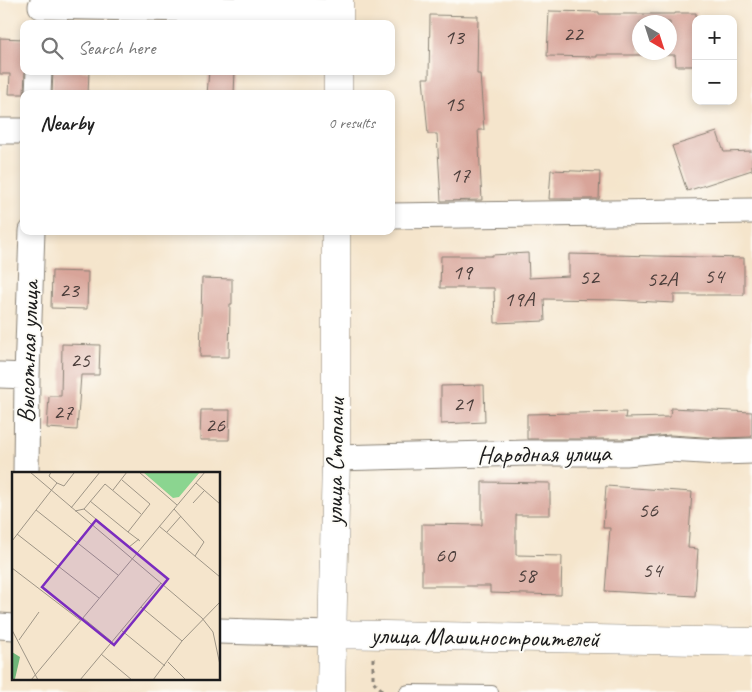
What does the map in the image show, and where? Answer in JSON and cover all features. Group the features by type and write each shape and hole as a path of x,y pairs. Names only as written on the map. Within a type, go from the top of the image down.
{"street":[{"path":"41,10 339,12"},
{"path":"38,75 38,90"},
{"path":"338,75 338,90"},
{"path":"0,131 20,131"},
{"path":"395,216 752,211"},
{"name":"Высотная улица","path":"26,472 32,235"},
{"name":"улица Стопани","path":"331,692 336,458 336,235"},
{"path":"0,375 27,376"},
{"name":"Народная улица","path":"336,458 527,453 626,453 669,449 720,452 752,451"},
{"name":"улица Машиностроителей","path":"220,631 752,642"}],"lane":[{"path":"406,692 409,690 492,692"}],"path":[{"path":"373,655 373,681 384,692"}],"building":[{"path":"549,11 599,12 599,14 696,13 696,15 692,15 692,66 676,66 677,15 632,15 632,55 597,55 597,57 547,56"},
{"path":"430,15 478,16 477,74 480,74 484,130 478,130 482,200 441,201 437,134 428,134 423,78 429,78"},
{"path":"0,38 20,39 20,75 25,75 24,90 20,90 20,94 9,94 10,74 0,74"},
{"path":"53,75 89,75 88,90 52,90"},
{"path":"209,75 235,75 234,90 207,90"},
{"path":"717,132 724,152 752,151 752,170 687,191 672,146"},
{"path":"551,170 600,172 599,199 549,199"},
{"path":"528,253 529,278 569,276 569,254 744,258 744,295 674,295 674,303 544,299 545,321 495,323 494,288 440,288 441,256 492,256"},
{"path":"52,271 88,272 87,309 51,308"},
{"path":"202,278 232,279 229,357 200,357"},
{"path":"62,344 100,345 99,375 81,375 77,430 47,428 49,396 61,396"},
{"path":"484,385 485,422 441,424 441,386"},
{"path":"671,408 752,412 752,437 720,438 670,435 625,439 527,439 527,414 626,412 625,418 670,417"},
{"path":"201,410 230,410 229,440 200,440"},
{"path":"482,482 550,483 550,515 516,515 516,555 562,556 561,595 490,593 490,586 422,586 422,524 482,525"},
{"path":"606,486 692,492 688,548 698,549 695,596 605,591 610,528 603,528"}]}
